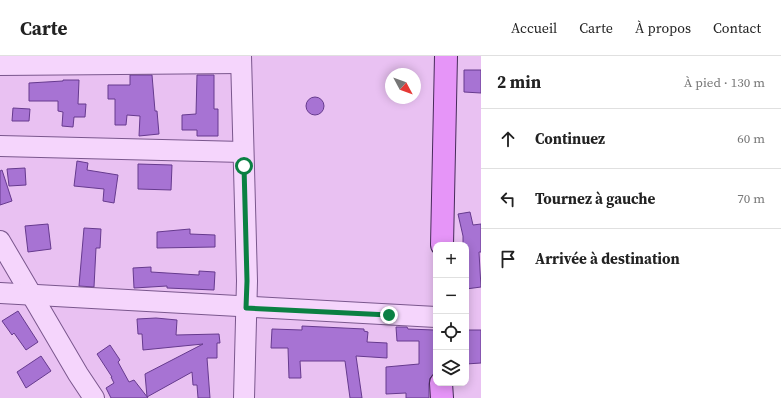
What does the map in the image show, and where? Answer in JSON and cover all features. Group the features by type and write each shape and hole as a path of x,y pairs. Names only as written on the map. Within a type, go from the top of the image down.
{"main road":[{"path":"442,242 446,56"},
{"path":"441,386 442,398"}],"street":[{"path":"0,65 241,60 247,281 244,398"},
{"path":"0,146 243,152"},
{"path":"0,241 94,398"},
{"path":"0,293 246,308 433,317"}],"building":[{"path":"464,70 481,70 481,93 464,92"},
{"path":"130,75 152,75 155,111 157,111 159,134 139,136 140,116 127,115 126,125 115,125 115,99 108,99 108,85 130,85"},
{"path":"197,75 214,75 214,109 218,109 218,136 197,136 197,130 182,130 182,115 196,114"},
{"path":"79,80 78,104 86,104 85,117 74,117 73,127 62,126 63,112 58,111 58,101 29,101 29,83"},
{"path":"311,97 319,97 324,102 322,113 319,115 311,115 306,110 306,102"},
{"path":"13,108 30,109 29,121 12,121"},
{"path":"77,161 88,163 87,170 118,175 114,203 103,201 104,189 74,186"},
{"path":"138,164 172,165 171,190 138,189"},
{"path":"25,168 26,185 9,186 7,169"},
{"path":"2,170 12,201 0,205 0,171"},
{"path":"470,212 473,225 481,224 481,252 479,252 481,287 469,289 469,242 463,242 458,214"},
{"path":"48,224 51,249 28,252 25,226"},
{"path":"84,228 101,229 100,248 96,248 94,287 79,286"},
{"path":"190,229 190,234 215,235 215,247 157,248 157,232"},
{"path":"151,267 151,272 199,275 199,271 215,272 214,290 167,288 167,286 134,288 133,268"},
{"path":"18,311 38,342 26,350 14,333 12,335 2,321"},
{"path":"156,318 177,320 176,335 219,334 220,343 217,343 217,358 207,358 210,398 198,398 197,385 193,385 192,372 147,397 145,374 203,344 143,350 142,334 138,334 137,319"},
{"path":"302,326 364,329 364,331 368,332 367,342 387,343 387,358 356,356 362,398 350,398 345,361 300,361 301,378 289,378 288,348 271,348 272,329 302,330"},
{"path":"396,327 433,330 433,375 430,378 429,398 406,398 406,393 386,394 386,367 419,364 419,341 397,341"},
{"path":"469,330 481,330 481,363 469,364"},
{"path":"110,345 120,360 118,362 129,382 134,380 148,398 111,398 106,388 114,383 112,377 97,354"},
{"path":"41,356 51,371 26,388 17,372"}],"route":[{"path":"244,166 247,281 246,308 389,315"}]}
